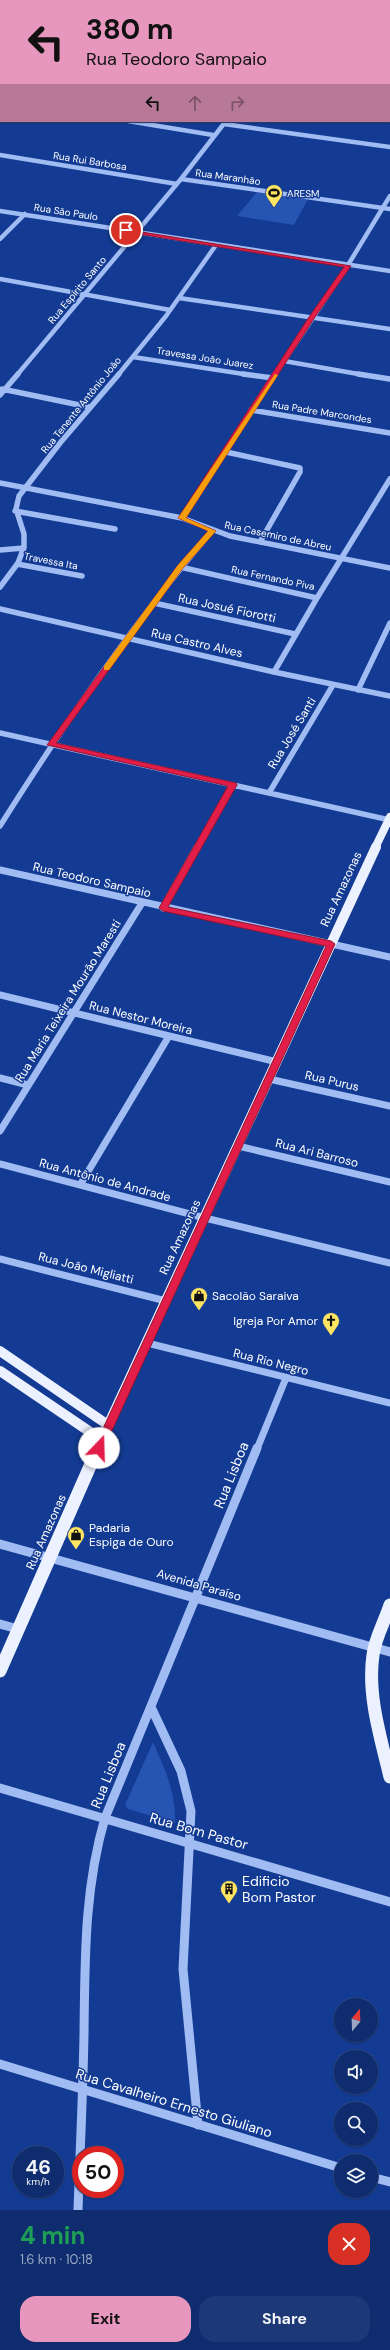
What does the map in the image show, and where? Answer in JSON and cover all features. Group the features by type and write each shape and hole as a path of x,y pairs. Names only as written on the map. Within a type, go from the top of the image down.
{"main road":[{"name":"Rua Amazonas","path":"0,1671 108,1425 390,819"},
{"path":"0,1351 108,1425"},
{"path":"0,1371 102,1440"},
{"path":"390,1605 372,1661 374,1699 390,1777"}],"street":[{"path":"134,122 213,135"},
{"path":"224,122 390,147"},
{"name":"Rua Espírito Santo","path":"0,395 2,389 85,295 178,184 224,122"},
{"name":"Rua Rui Barbosa","path":"0,155 178,184"},
{"name":"Rua Maranhão","path":"181,179 390,209"},
{"path":"182,518 312,317 348,266 390,196"},
{"name":"Rua São Paulo","path":"0,211 390,272"},
{"path":"0,239 25,214"},
{"name":"Rua Tenente Antônio João","path":"15,511 17,501 25,488 89,407 133,357 170,310 216,244"},
{"path":"0,279 170,310"},
{"path":"179,298 390,329"},
{"name":"Travessa João Juarez","path":"133,357 273,378"},
{"path":"284,361 390,379"},
{"path":"2,389 89,407"},
{"name":"Rua Padre Marcondes","path":"251,410 390,433"},
{"path":"226,452 300,468 300,472 260,542"},
{"name":"Rua Fernando Piva","path":"180,567 317,598 390,479"},
{"name":"Rua Casemiro de Abreu","path":"0,483 182,518 212,531 390,568"},
{"path":"15,511 115,529"},
{"path":"0,587 16,564 24,548 25,538 15,511"},
{"path":"0,826 51,745 180,567 212,531"},
{"path":"0,550 24,548"},
{"name":"Travessa Ita","path":"16,564 82,576"},
{"path":"274,672 317,598"},
{"name":"Rua Josué Fiorotti","path":"154,603 295,634"},
{"name":"Rua Castro Alves","path":"0,609 274,672 390,696"},
{"path":"358,690 390,623"},
{"name":"Rua José Santi","path":"269,792 333,685"},
{"path":"0,733 390,819"},
{"path":"163,908 233,785"},
{"name":"Rua Teodoro Sampaio","path":"0,870 163,908 390,957"},
{"name":"Rua Maria Teixeira Mourão Maresti","path":"0,1131 142,903"},
{"name":"Rua Nestor Moreira","path":"0,995 277,1062"},
{"path":"80,1185 169,1036"},
{"path":"0,1078 28,1085"},
{"name":"Rua Purus","path":"269,1078 390,1106"},
{"name":"Rua Ari Barroso","path":"238,1146 390,1182"},
{"name":"Rua Antônio de Andrade","path":"0,1164 205,1218 390,1263"},
{"name":"Rua João Migliatti","path":"0,1259 166,1301"},
{"name":"Rua Rio Negro","path":"147,1343 390,1403"},
{"name":"Rua Lisboa","path":"78,2210 83,2090 85,1948 88,1889 95,1851 105,1818 286,1378"},
{"name":"Avenida Paraíso","path":"0,1544 196,1597 390,1652"},
{"path":"0,1624 18,1629"},
{"path":"151,1707 181,1771 191,1811 183,1969 196,2088 198,2125"},
{"name":"Rua Bom Pastor","path":"0,1788 390,1902"},
{"name":"Rua Cavalheiro Ernesto Giuliano","path":"0,2064 334,2166"},
{"path":"378,2179 390,2182"}],"shaded area":[{"name":"ARESM","path":"257,192 308,199 294,225 237,216"},
{"path":"153,1742 172,1791 175,1823 128,1809 125,1805"}],"slow traffic":[{"path":"107,668 180,567 212,531 182,518 275,375"}],"place":[{"name":"ARESM","path":"274,208"},
{"name":"Sacolão Saraiva","path":"199,1311"},
{"name":"Igreja Por Amor","path":"331,1336"},
{"name":"Padaria Espiga de Ouro","path":"76,1550"},
{"name":"Edificio Bom Pastor","path":"229,1904"}],"route":[{"path":"99,1448 108,1425 331,944 163,908 233,785 51,745 180,567 212,531 182,518 312,317 348,266 126,230"}]}
